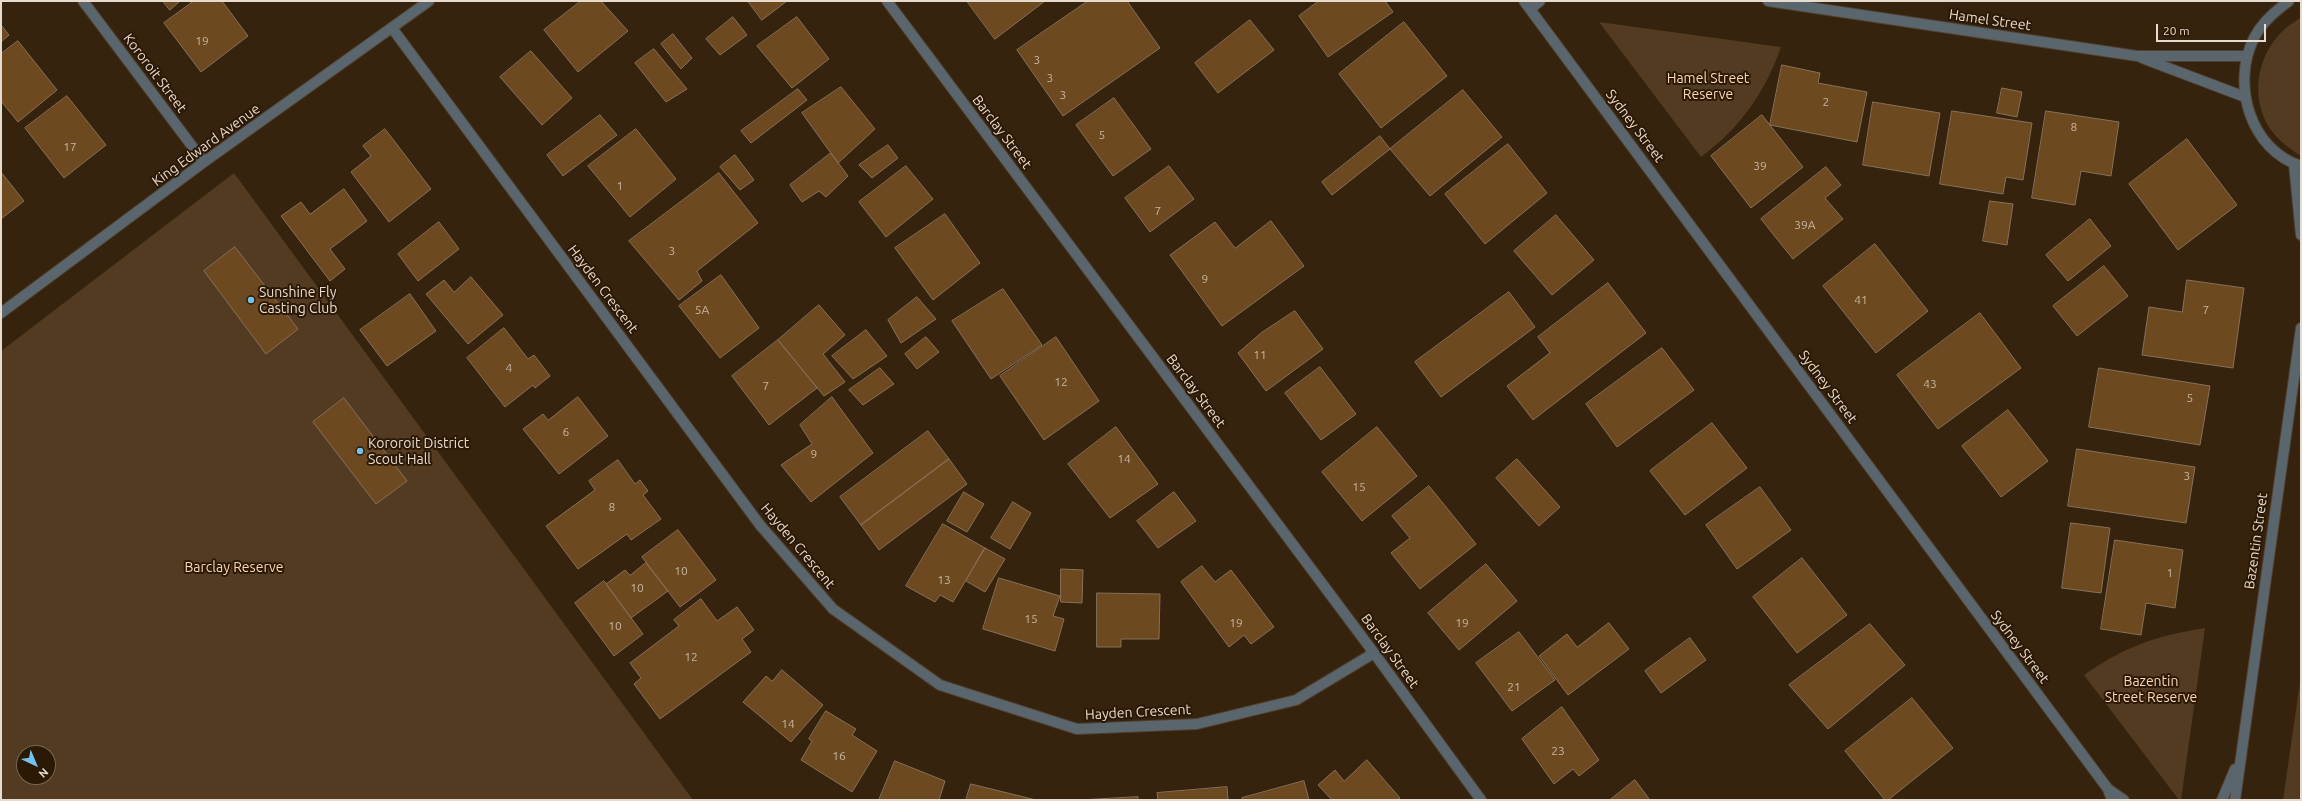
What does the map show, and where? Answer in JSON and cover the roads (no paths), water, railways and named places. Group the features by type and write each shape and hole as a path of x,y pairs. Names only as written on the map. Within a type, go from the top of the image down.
{"street":[{"name":"Kororoit Street","path":"83,1 204,162"},
{"name":"King Edward Avenue","path":"1,313 204,162 429,1"},
{"name":"Barclay Street","path":"887,1 1374,653 1481,800"},
{"path":"1527,5 1540,1"},
{"name":"Hamel Street","path":"1768,1 2137,56 2247,56"},
{"path":"2289,1 2264,22 2254,38 2247,56 2244,76 2245,97 2256,129 2266,143 2297,165 2301,235"},
{"name":"Sydney Street","path":"1527,5 2108,789 2112,800"},
{"name":"Hayden Crescent","path":"392,28 760,525 834,609 940,685 1077,729 1197,724 1296,700 1374,653"},
{"name":"Hamel Street","path":"2137,56 2245,97"},
{"name":"Bazentin Street","path":"2234,800 2301,328"},
{"name":"Bazentin Street","path":"2222,800 2240,758"},
{"name":"Sydney Street","path":"2108,789 2124,800"}],"place":[{"name":"Sunshine Fly Casting Club","path":"251,300"},
{"name":"Kororoit District Scout Hall","path":"360,451"}],"park label":[{"name":"Hamel Street Reserve","path":"1708,86"},
{"name":"Barclay Reserve","path":"234,567"},
{"name":"Bazentin Street Reserve","path":"2151,690"}]}
